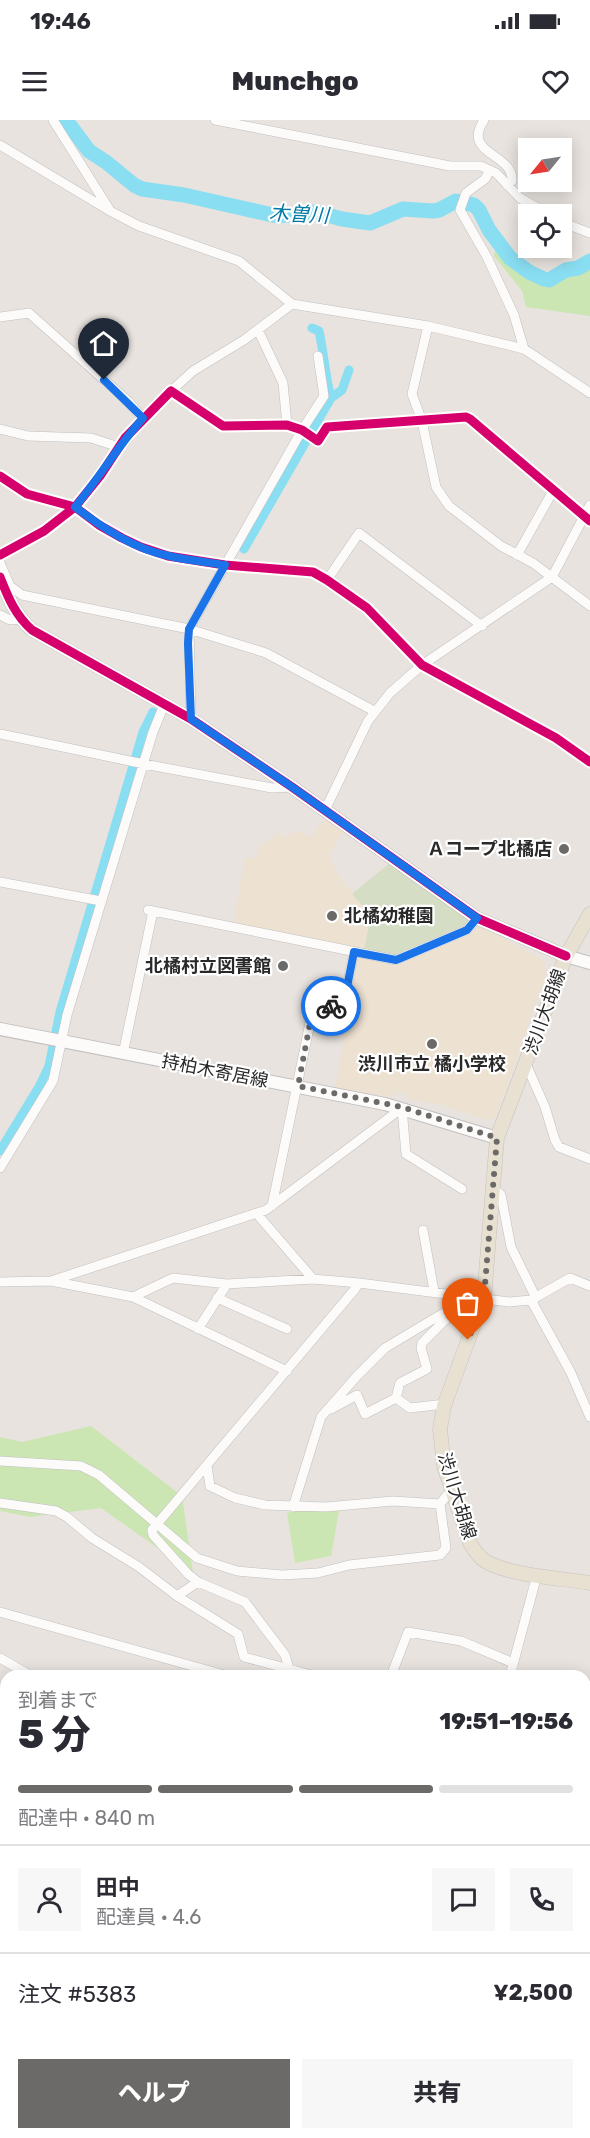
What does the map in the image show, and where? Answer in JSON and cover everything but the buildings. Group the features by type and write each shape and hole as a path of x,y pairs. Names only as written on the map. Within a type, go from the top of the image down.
{"main road":[{"name":"渋川大胡線","path":"590,914 566,956 497,1138 493,1188 478,1296 445,1404 440,1429 441,1446 451,1490 470,1543 476,1552 484,1560 494,1565 537,1575 590,1583"}],"street":[{"path":"53,120 110,211"},
{"path":"215,120 450,166 481,166 496,172 520,198 530,204"},
{"path":"484,120 479,132 480,143 511,171 512,181 507,185"},
{"path":"0,145 139,226 239,261 292,304 428,326 524,349 590,393"},
{"path":"490,170 485,179 469,191 460,210 487,257 514,315 524,349"},
{"path":"572,226 590,233"},
{"path":"0,555 44,531 75,507 143,418 193,371 258,330 292,304"},
{"path":"0,317 30,313 128,401 143,418"},
{"path":"428,326 412,394 422,421 436,487 449,506 501,546 533,563 590,606"},
{"path":"258,330 283,383 287,425"},
{"path":"191,719 189,629 324,396 318,356"},
{"path":"171,391 223,426 287,425 303,431 318,441 327,427 466,417 587,519"},
{"path":"0,429 28,436 91,438 119,447"},
{"path":"0,476 27,494 75,507 99,525 141,547 168,556 225,565 313,572 367,608 422,664 556,738 590,762"},
{"path":"517,555 553,491"},
{"path":"325,810 374,711 422,664 552,577 587,519 590,505"},
{"path":"327,580 359,533 482,626"},
{"path":"0,563 10,586 22,595 189,629 266,653 374,711"},
{"path":"0,577 20,619 40,635 191,719 292,787 477,918 566,956 590,963"},
{"path":"0,615 10,620 20,619"},
{"path":"0,1168 53,1081 56,1040 67,1015 142,764 164,705"},
{"path":"0,734 272,788 292,787"},
{"path":"0,882 100,901"},
{"path":"123,1054 151,911 396,960 467,930 477,918"},
{"path":"272,1206 311,1018 345,997 354,952"},
{"name":"持柏木寄居線","path":"0,1029 402,1107 497,1138"},
{"path":"526,1064 559,1147 590,1159"},
{"path":"402,1107 406,1154 462,1189"},
{"path":"51,1281 272,1206 402,1107"},
{"path":"493,1188 501,1195 511,1247 590,1418"},
{"path":"256,1213 313,1280"},
{"path":"423,1230 434,1291"},
{"path":"133,1297 173,1278 227,1284 313,1280 359,1282 478,1296 509,1302 534,1299 570,1278 590,1286"},
{"path":"0,1282 51,1281 133,1297 287,1371"},
{"path":"289,1668 285,1655 245,1602 198,1582 153,1535 152,1530 356,1289 359,1282"},
{"path":"198,1329 227,1284"},
{"path":"293,1507 321,1417 326,1411 385,1348 452,1308 478,1296"},
{"path":"217,1299 287,1329"},
{"path":"326,1411 357,1395 365,1414 396,1398 400,1383 427,1369 421,1348 422,1343 453,1312 452,1308"},
{"path":"396,1398 410,1408 445,1404"},
{"path":"0,1461 81,1466 99,1475 197,1558 237,1571 258,1574 318,1573 349,1565 440,1555 446,1548 440,1504 451,1490"},
{"path":"207,1466 210,1486 235,1498 265,1505 326,1507 393,1500 440,1504"},
{"path":"0,1503 56,1511 67,1517 92,1538 139,1566 177,1596 238,1634 244,1656 296,1670"},
{"path":"511,1670 537,1575"},
{"path":"177,1596 198,1582"},
{"path":"0,1612 207,1670"},
{"path":"394,1670 408,1632 461,1641 513,1663"},
{"path":"0,1658 21,1670"}],"shaded area":[{"path":"324,819 343,832 328,855 338,875 371,915 364,950 233,923 245,858 256,858 259,846 280,833 284,838 298,830 311,837"},
{"name":"渋川市立 橘小学校","path":"476,923 543,960 547,971 496,1116 487,1120 439,1104 407,1099 408,1094 395,1092 394,1097 335,1089 357,956"}],"green space":[{"path":"496,244 517,266 547,282 590,264 590,316 526,307 522,291 494,256"},
{"path":"390,863 471,920 466,927 398,957 364,950 371,915 352,894"},
{"path":"91,1426 182,1496 193,1573 101,1508 30,1517 0,1511 0,1437 22,1442"},
{"path":"341,1500 331,1556 295,1563 287,1513"}],"waterway":[{"name":"木曽川","path":"66,120 89,151 142,189 184,195 277,216 316,212 370,223 403,209 433,211 456,201 474,205 510,258 529,272 544,279 549,280 566,270 578,268 590,261"},
{"path":"312,328 319,331 331,398"},
{"path":"244,549 331,398 342,390 349,370"},
{"path":"0,1151 49,1066 60,1012 143,732 153,712"}],"cycle path":[{"path":"0,555 44,531 75,507 100,476 125,438 171,391 223,426 287,425 302,430 318,441 327,427 466,417 590,521"},
{"path":"0,476 27,494 75,507 99,525 122,538 168,556 225,565 313,572 367,608 422,665 556,738 590,762"},
{"path":"0,577 9,599 32,630 191,719 292,787 477,918 566,956"}],"way so far":[{"path":"331,1006 311,1018 298,1086 402,1107 497,1138 484,1297 468,1340"}],"place":[{"name":"Ａコープ北橘店","path":"564,849"},
{"name":"北橘幼稚園","path":"332,916"},
{"name":"北橘村立図書館","path":"283,966"},
{"name":"渋川市立 橘小学校","path":"432,1044"}],"route":[{"path":"104,380 143,418 125,438 100,476 75,507 99,525 141,547 168,556 225,565 189,629 191,719 292,787 477,918 467,930 396,960 354,952 345,997 331,1006"}]}
